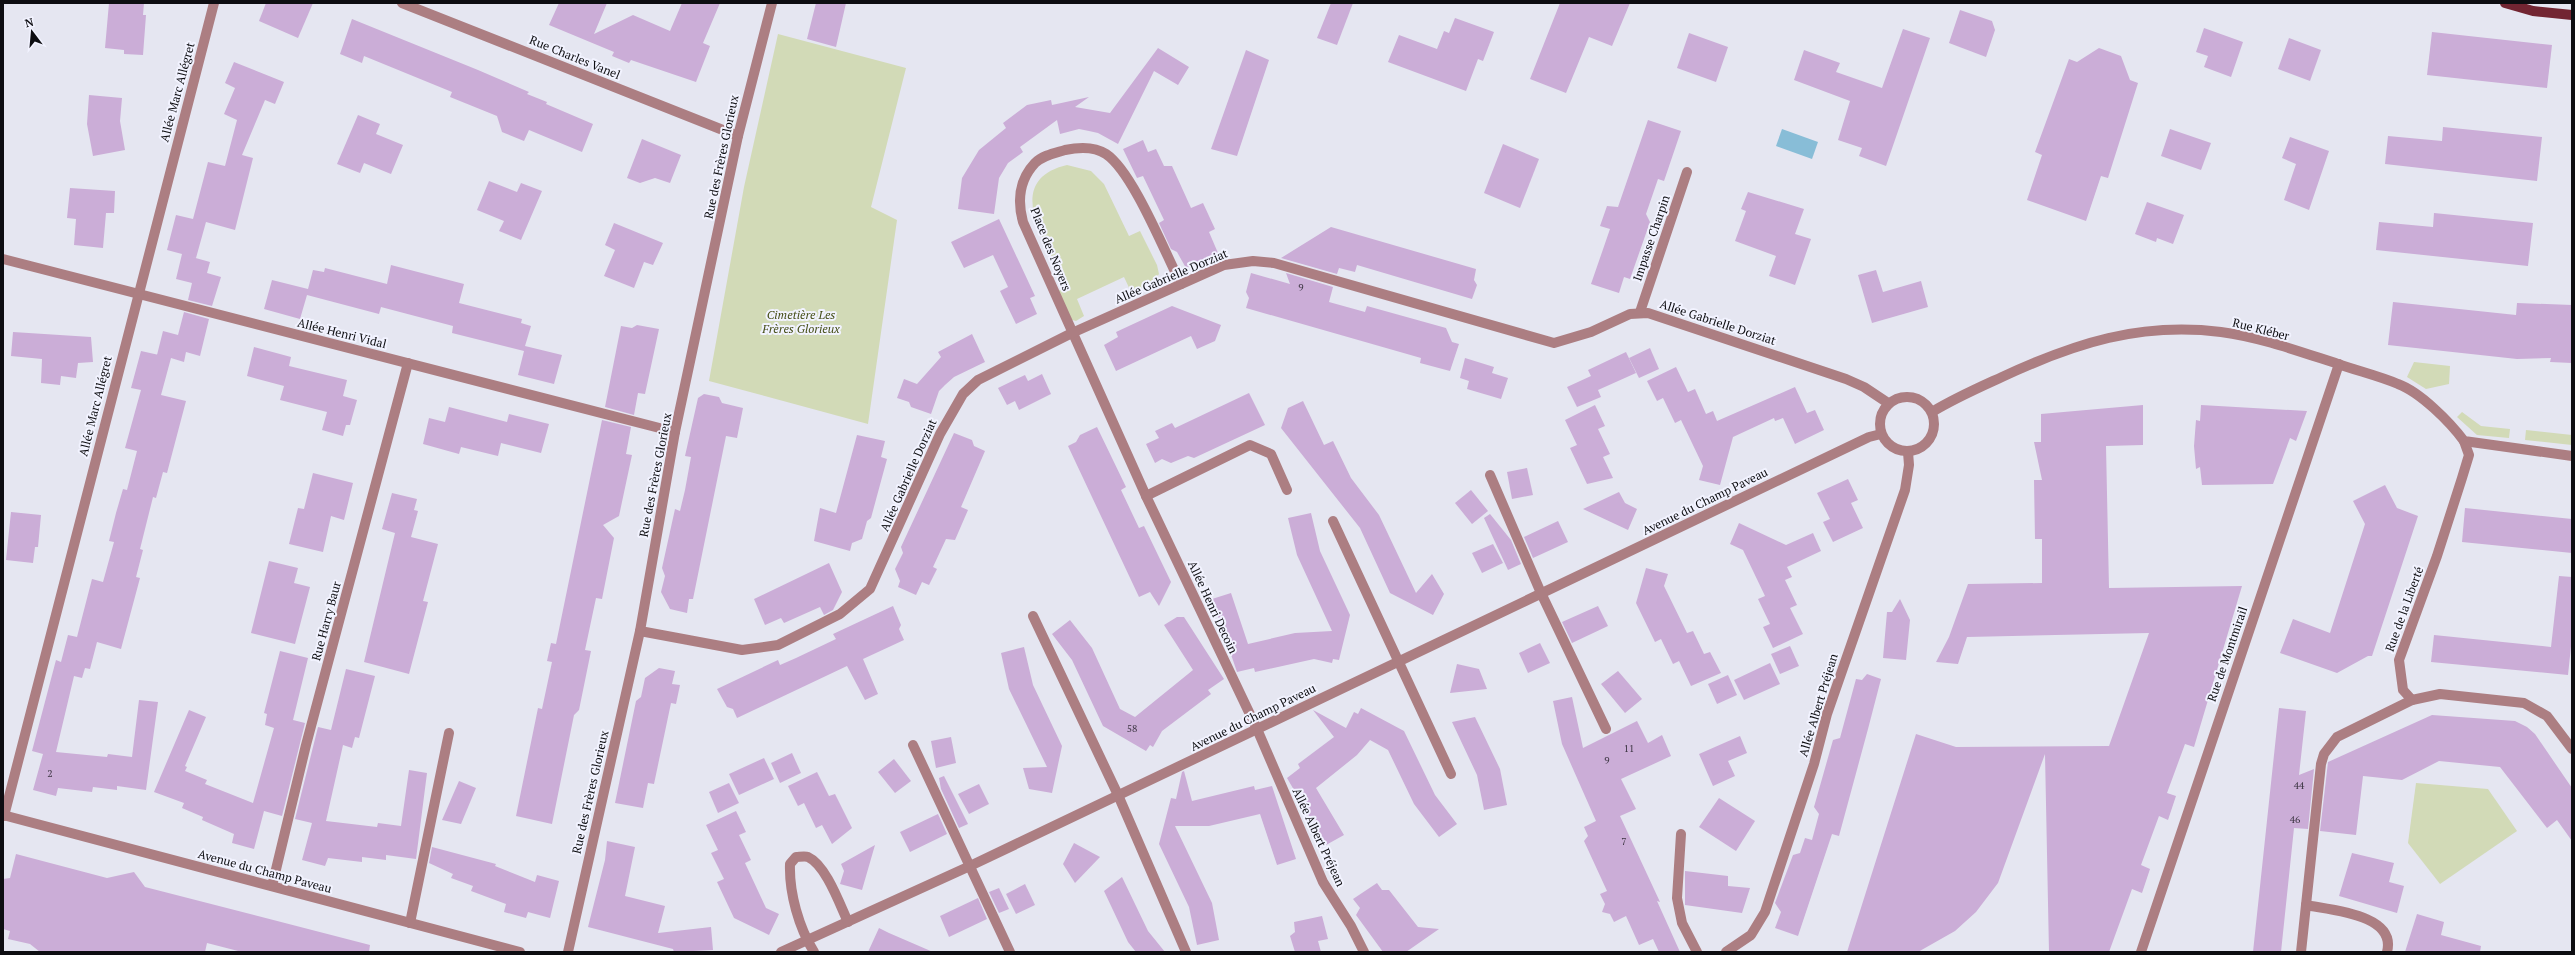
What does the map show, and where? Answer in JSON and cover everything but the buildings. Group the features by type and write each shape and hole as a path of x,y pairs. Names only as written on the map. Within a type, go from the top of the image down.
{"main road":[{"path":"2506,3 2532,11 2572,16"}],"street":[{"name":"Allée Marc Allégret","path":"4,816 137,294 214,3"},
{"name":"Rue Charles Vanel","path":"402,3 738,136"},
{"name":"Rue des Frères Glorieux","path":"568,952 640,631 675,432 738,136 772,3"},
{"name":"Place des Noyers","path":"1072,333 1020,210 1019,197 1028,171 1038,160 1052,153 1078,147 1092,148 1105,153 1117,163 1126,173 1181,284"},
{"name":"Impasse Charpin","path":"1640,312 1687,172"},
{"name":"Allée Henri Vidal","path":"3,259 675,432"},
{"name":"Allée Gabrielle Dorziat","path":"640,631 742,650 778,645 840,614 870,589 940,434 963,394 978,380 995,370 1072,333 1181,284 1237,262 1253,261 1274,263 1554,343 1572,339 1640,312 1662,316 1846,379 1864,387 1888,403"},
{"name":"Rue Kléber","path":"1932,412 1954,399 2067,348 2088,342 2144,332 2175,330 2222,332 2303,352 2409,389 2455,429 2464,441"},
{"name":"Allée Henri Decoin","path":"1072,333 1146,496 1257,729"},
{"name":"Rue Harry Baur","path":"272,886 306,745 408,363"},
{"name":"Rue de Montmirail","path":"2141,952 2339,364"},
{"path":"1904,396 1920,399 1932,412 1934,430 1925,445 1908,452 1891,447 1881,434 1880,417 1888,403 1904,396"},
{"name":"Avenue du Champ Paveau","path":"781,952 970,866 1869,437 1881,434"},
{"path":"2464,441 2572,456"},
{"name":"Rue de la Liberté","path":"2412,700 2403,690 2399,660 2437,556 2469,455 2464,441"},
{"path":"1146,496 1250,445 1271,454 1287,490"},
{"name":"Allée Albert Préjean","path":"1726,952 1750,935 1765,912 1814,764 1827,714 1905,490 1909,465 1908,452"},
{"path":"1490,475 1541,593 1606,729"},
{"path":"1333,521 1451,774"},
{"path":"1033,616 1118,795 1186,952"},
{"path":"2301,952 2324,754 2337,737 2412,700 2440,694 2524,703 2547,716 2572,749"},
{"name":"Allée Albert Préjean","path":"1257,729 1323,882 1351,926 1364,952"},
{"path":"410,923 449,733"},
{"path":"913,745 1010,952"},
{"name":"Avenue du Champ Paveau","path":"4,816 520,952"},
{"path":"1681,834 1677,898 1682,923 1697,952"},
{"path":"814,952 807,941 790,877 790,864 796,856 808,857 818,864 828,879 848,922"},
{"path":"2306,904 2371,919 2381,926 2386,937 2387,952"}],"green space":[{"name":"Cimetière Les Frères Glorieux","path":"778,34 906,68 871,207 897,220 868,424 709,381 744,187"},
{"path":"1067,165 1091,171 1104,184 1129,236 1140,231 1157,265 1159,274 1152,283 1132,294 1124,277 1077,299 1084,316 1076,321 1072,320 1058,291 1068,286 1041,236 1035,218 1032,201 1036,185 1047,173"},
{"path":"2414,362 2450,366 2449,384 2426,389 2407,377"},
{"path":"2462,412 2481,426 2510,429 2509,438 2477,435 2457,417"},
{"path":"2526,430 2572,435 2572,445 2525,440"},
{"path":"2416,783 2488,789 2517,831 2440,884 2408,843"}],"water":[{"path":"1782,129 1818,142 1812,159 1776,146"}]}
